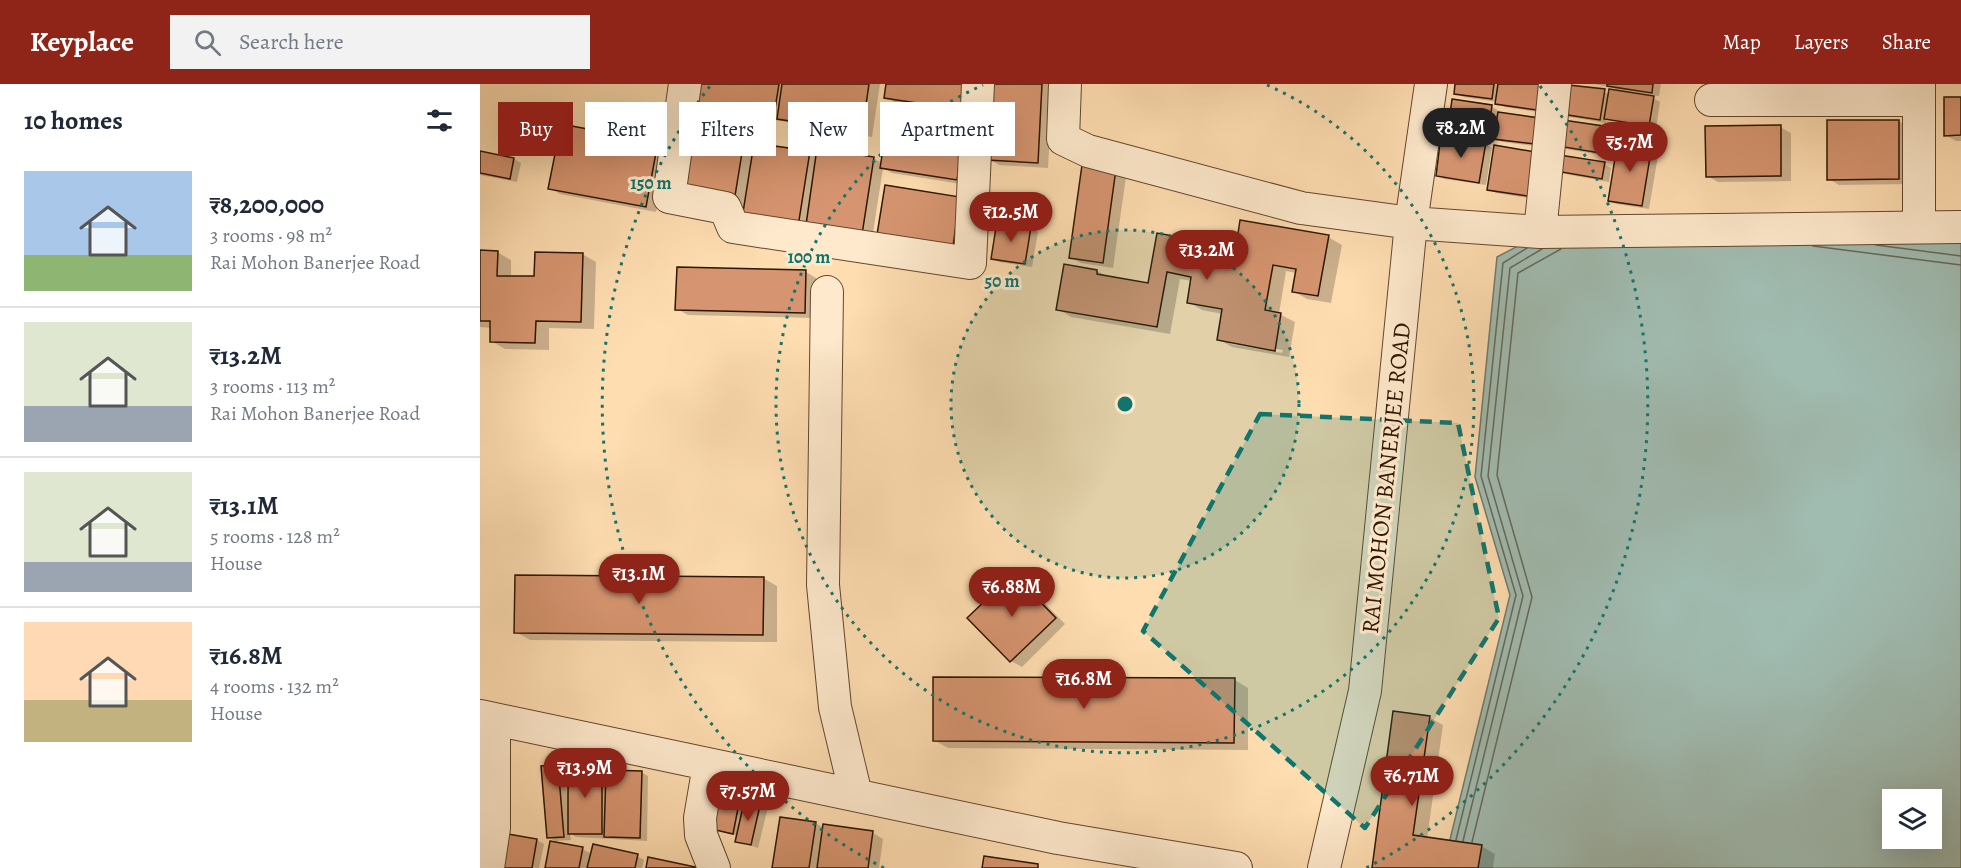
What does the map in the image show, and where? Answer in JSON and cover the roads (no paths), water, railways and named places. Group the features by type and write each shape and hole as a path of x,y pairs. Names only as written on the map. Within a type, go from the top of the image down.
{"street":[{"path":"686,84 669,197 725,208 733,226 970,263 978,84"},
{"path":"1065,84 1063,139 1088,151 1301,208 1411,223 1540,232 1961,227"},
{"name":"RAI MOHON BANERJEE ROAD","path":"1324,868 1365,691 1411,223 1431,84"},
{"path":"1540,232 1555,84"},
{"path":"1712,100 1919,92 1919,227"},
{"path":"827,292 823,585 835,707 856,795"},
{"path":"488,868 494,828 487,718 1058,838 1236,868"},
{"path":"710,765 700,818 701,835 714,868"}],"water":[{"path":"1806,222 1961,243 1961,868 1443,868 1510,595 1475,477 1497,257 1556,226"}]}
